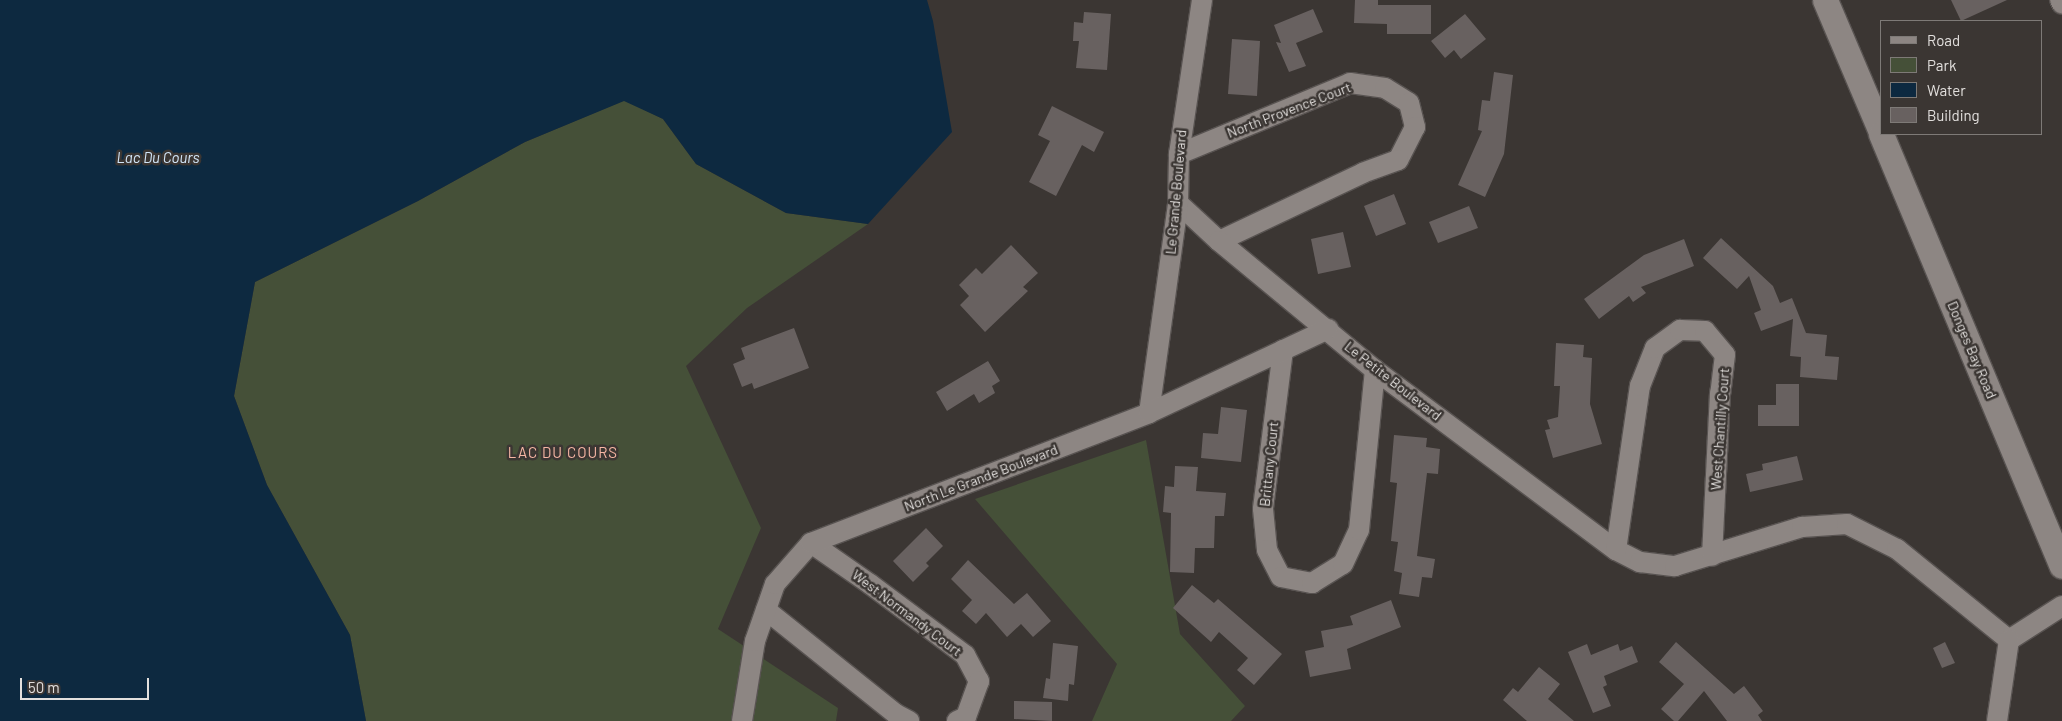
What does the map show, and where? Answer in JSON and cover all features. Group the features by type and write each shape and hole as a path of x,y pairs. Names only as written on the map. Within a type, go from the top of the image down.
{"street":[{"name":"Le Grande Boulevard","path":"1149,413 1178,203 1178,154 1202,0"},
{"name":"Donges Bay Road","path":"1825,0 1880,131"},
{"path":"2060,0 2062,4"},
{"name":"North Provence Court","path":"1178,154 1350,83 1385,88 1409,103 1415,127 1398,160 1363,173 1220,242"},
{"name":"Donges Bay Road","path":"1882,135 2062,566"},
{"name":"Le Petite Boulevard","path":"1178,203 1220,242 1328,329 1375,370 1616,550 1640,562 1675,566 1802,527 1847,524 1897,549 2009,640"},
{"name":"North Le Grande Boulevard","path":"742,721 755,641 775,584 811,543 1149,413 1328,329"},
{"name":"West Chantilly Court","path":"1616,550 1640,386 1655,348 1680,330 1705,331 1726,355 1720,393 1712,556"},
{"name":"Brittany Court","path":"1283,350 1263,509 1267,550 1280,577 1312,583 1343,564 1359,530 1375,370"},
{"name":"West Normandy Court","path":"811,543 870,584 965,655 979,681 966,716 957,721"},
{"path":"1997,721 2009,640 2062,606"},
{"path":"766,610 896,714 909,721"}],"green space":[{"path":"625,100 663,119 696,164 786,213 868,224 747,308 686,366 761,528 718,629 838,708 836,721 366,721 350,635 267,485 234,396 255,282 418,201 525,142"},
{"path":"1146,440 1180,634 1245,706 1231,721 1092,721 1117,664 975,499"}],"water":[{"name":"Lac Du Cours","path":"0,0 927,0 933,21 952,132 868,224 786,213 696,164 663,119 624,101 525,142 418,201 255,282 234,396 267,485 350,635 366,721 0,721"}],"building":[{"path":"1355,0 1378,0 1378,5 1431,5 1431,34 1387,34 1387,24 1354,23"},
{"path":"1951,0 2007,0 1963,20 1961,20"},
{"path":"1313,9 1323,32 1296,43 1306,66 1289,72 1276,42 1281,43 1274,25"},
{"path":"1084,12 1111,14 1107,70 1076,68 1079,41 1073,41 1074,22 1083,23"},
{"path":"1465,14 1486,39 1461,59 1454,50 1445,58 1431,41"},
{"path":"1232,39 1260,41 1257,96 1228,94"},
{"path":"1494,72 1513,75 1504,154 1485,197 1458,185 1482,131 1478,130 1482,100 1490,101"},
{"path":"1052,106 1104,132 1094,152 1082,145 1056,196 1029,182 1050,141 1038,135"},
{"path":"1394,194 1406,224 1376,236 1364,206"},
{"path":"1469,206 1478,228 1438,243 1429,222"},
{"path":"1343,232 1351,267 1318,274 1311,239"},
{"path":"1721,238 1773,286 1780,303 1792,298 1806,333 1827,335 1825,356 1839,357 1837,380 1800,377 1801,357 1790,356 1793,319 1761,331 1754,313 1761,310 1749,276 1737,289 1703,258"},
{"path":"1684,239 1694,266 1641,287 1646,293 1633,302 1629,296 1599,319 1584,299 1644,255"},
{"path":"1011,245 1038,273 1023,287 1028,291 985,332 960,305 969,296 959,285 976,268 982,274"},
{"path":"794,328 809,368 754,389 752,383 742,387 733,364 745,359 741,348"},
{"path":"1556,343 1584,345 1583,357 1592,358 1590,404 1602,444 1553,458 1545,430 1550,429 1547,420 1558,417 1560,386 1554,386"},
{"path":"988,361 1000,381 992,386 995,393 979,403 974,394 947,411 936,392"},
{"path":"1776,384 1799,384 1799,426 1758,426 1758,405 1776,405"},
{"path":"1221,407 1247,410 1241,462 1201,458 1203,433 1218,434"},
{"path":"1394,435 1427,438 1426,447 1440,449 1438,474 1427,473 1417,556 1435,559 1432,578 1422,577 1419,597 1399,594 1402,573 1394,571 1398,542 1391,541 1397,483 1390,482"},
{"path":"1797,456 1803,480 1750,492 1746,474 1763,470 1762,464"},
{"path":"1175,466 1198,467 1196,491 1226,493 1224,516 1215,516 1214,548 1195,548 1194,573 1170,572 1171,513 1163,512 1165,486 1174,487"},
{"path":"926,528 943,546 926,563 929,566 913,582 893,561"},
{"path":"968,560 1014,604 1027,593 1051,621 1033,637 1021,624 1007,637 986,613 976,624 962,611 972,600 951,579"},
{"path":"1192,585 1214,603 1218,599 1282,654 1254,685 1237,670 1248,658 1219,632 1211,642 1173,608"},
{"path":"1391,600 1401,627 1347,649 1351,669 1310,677 1305,651 1324,647 1321,631 1353,625 1350,616"},
{"path":"1676,642 1734,694 1744,686 1763,711 1758,715 1762,721 1727,721 1704,691 1678,721 1674,721 1661,709 1684,684 1659,662"},
{"path":"1945,642 1955,663 1942,668 1933,648"},
{"path":"1053,643 1078,646 1074,685 1069,684 1068,701 1043,698 1046,678 1050,679"},
{"path":"1587,644 1591,655 1618,644 1620,651 1632,646 1638,662 1604,676 1607,685 1603,687 1611,706 1593,713 1568,652"},
{"path":"1539,667 1560,684 1548,699 1574,721 1527,721 1503,700 1513,688 1518,692"},
{"path":"1014,701 1052,702 1052,721 1014,719"}],"district":[{"name":"LAC DU COURS","path":"563,453"}]}
